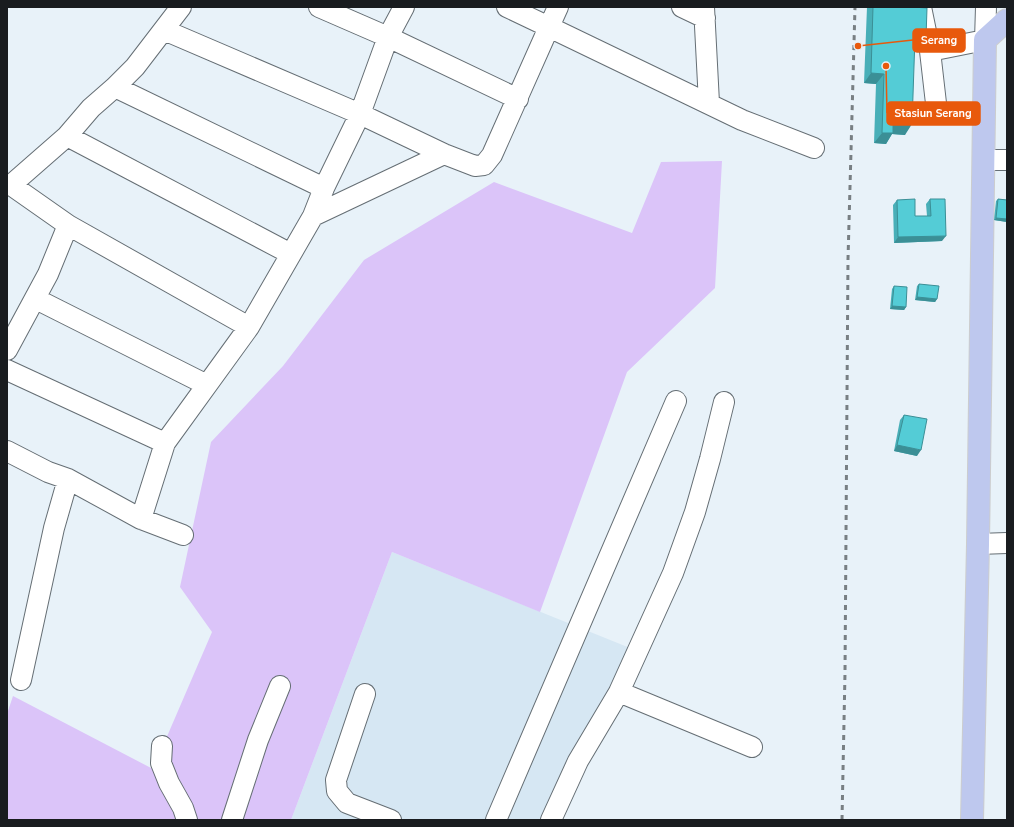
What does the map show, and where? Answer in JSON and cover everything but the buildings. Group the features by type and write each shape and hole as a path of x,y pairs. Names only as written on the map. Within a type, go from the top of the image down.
{"main road":[{"path":"972,820 978,544 985,40 1007,20"}],"street":[{"path":"181,7 135,67 115,88 91,108 67,136 9,187 68,225 249,327"},
{"path":"319,7 388,37 518,99"},
{"path":"141,519 165,443 249,327 313,216 324,188 360,114 388,37 404,7"},
{"path":"507,7 742,120 814,148"},
{"path":"164,30 360,114 444,154 475,166 484,165 492,155 558,7"},
{"path":"682,7 704,12 709,103"},
{"path":"921,7 930,51 937,112"},
{"path":"930,51 985,40 986,7"},
{"path":"115,88 324,188"},
{"path":"67,136 291,254"},
{"path":"313,216 444,154"},
{"path":"984,160 1007,160"},
{"path":"7,350 36,299 68,225"},
{"path":"36,299 207,385"},
{"path":"7,370 165,443"},
{"path":"496,820 676,401"},
{"path":"550,820 578,761 618,692 673,573 692,519 710,459 724,402"},
{"path":"7,450 48,472 68,479 141,519 183,535"},
{"path":"21,680 54,528 68,479"},
{"path":"978,544 1007,543"},
{"path":"232,820 258,740 280,686"},
{"path":"618,692 752,747"},
{"path":"365,694 336,780 337,791 347,803 391,820"},
{"path":"162,746 162,763 169,783 183,808 187,820"}],"shaded area":[{"path":"722,161 715,288 627,372 540,612 392,552 291,820 7,820 7,714 13,696 153,769 212,632 180,587 211,442 283,366 364,260 494,182 632,233 661,162"},
{"path":"392,552 630,648 545,820 291,820"}],"railway":[{"path":"842,820 845,673 848,259 855,7"}],"place":[{"name":"Serang","path":"858,46"},
{"name":"Stasiun Serang","path":"886,66"}]}
